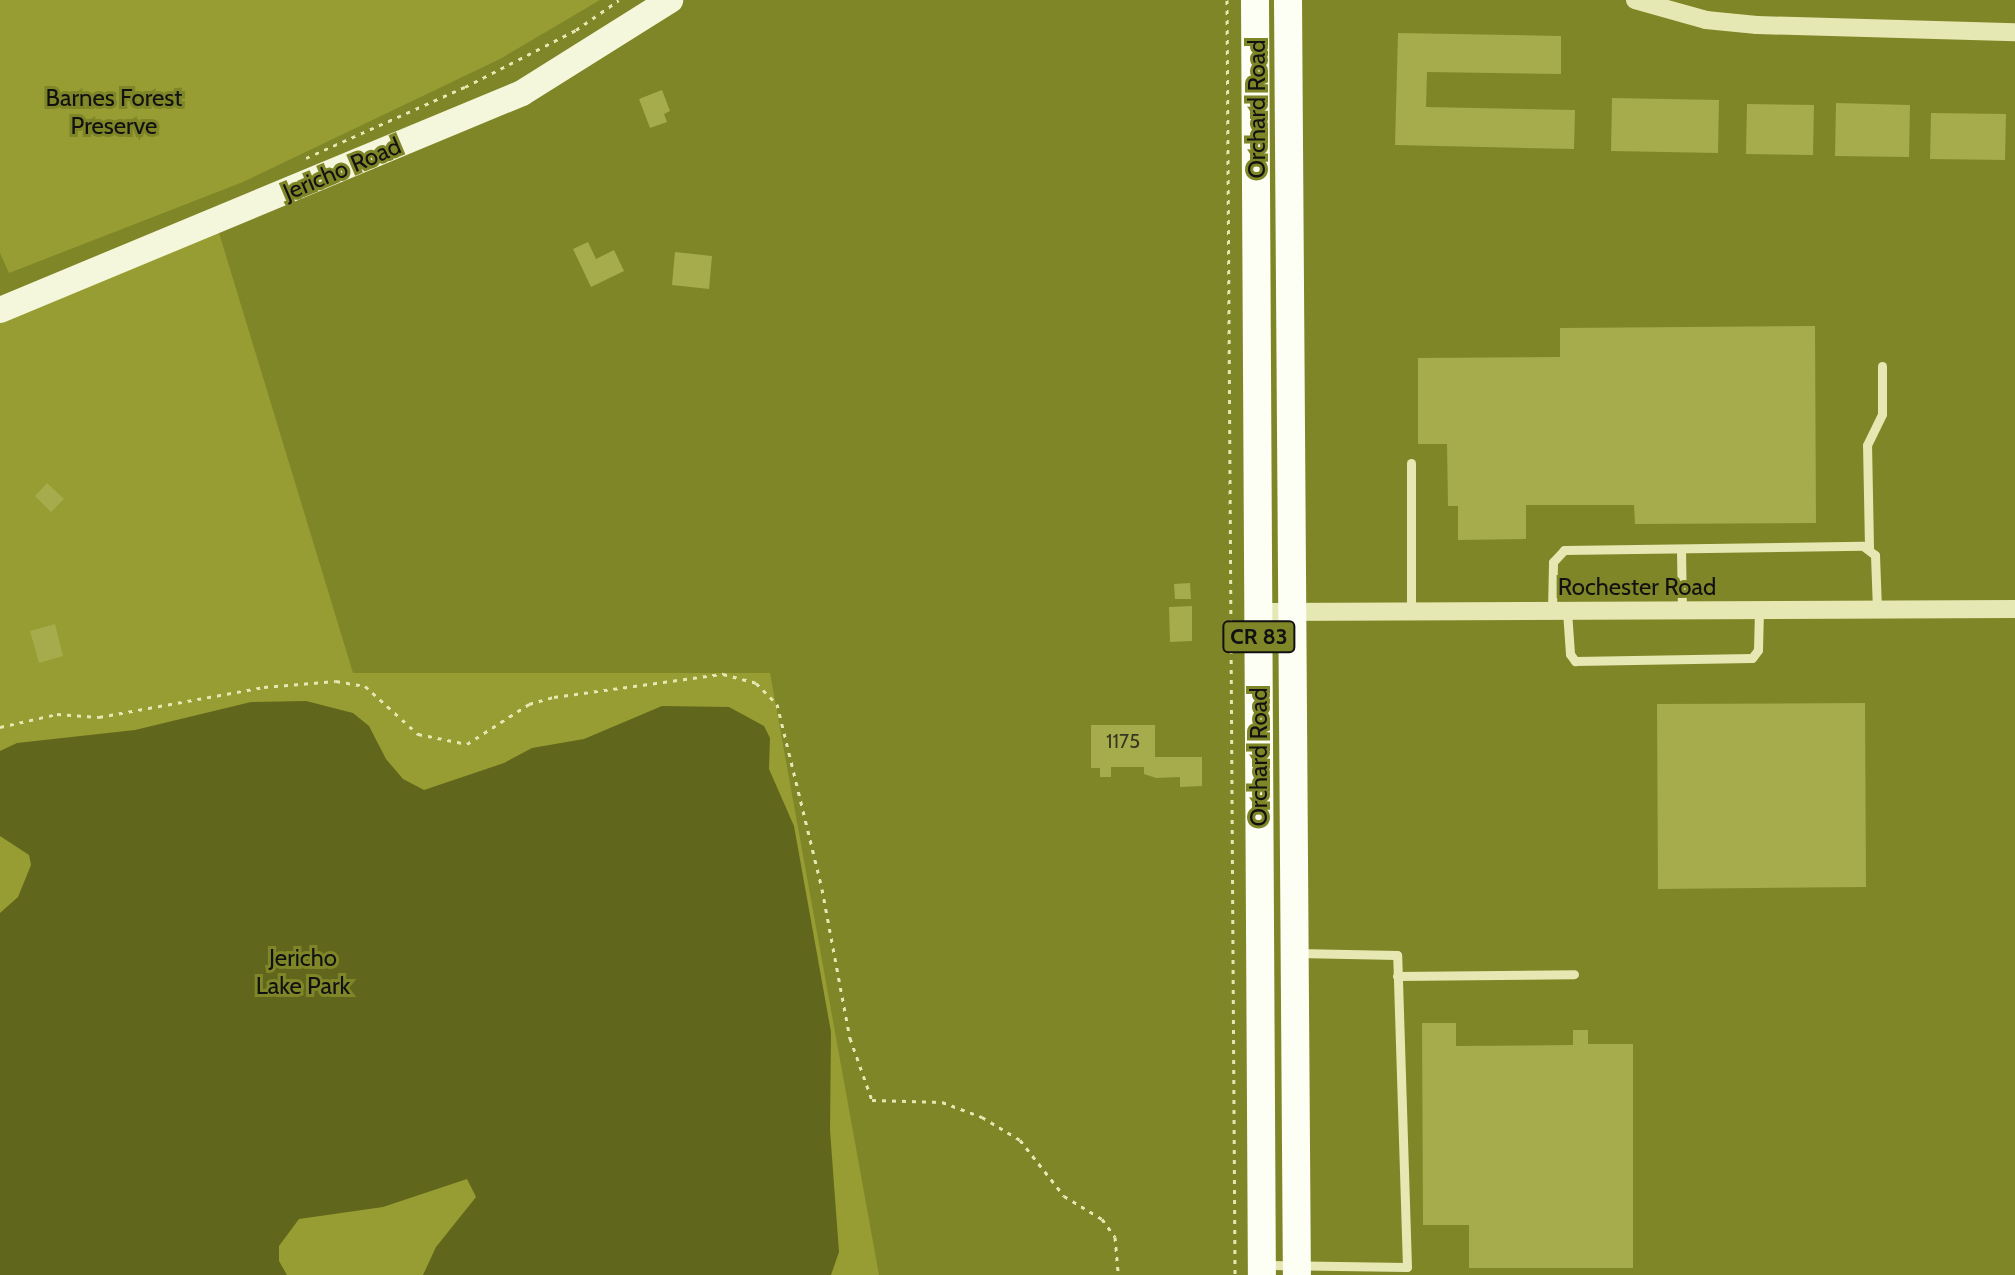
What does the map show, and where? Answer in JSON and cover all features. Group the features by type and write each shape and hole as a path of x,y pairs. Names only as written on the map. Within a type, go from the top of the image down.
{"main road":[{"name":"Jericho Road","path":"0,310 522,93 670,0"},
{"name":"Orchard Road","path":"1255,0 1262,1270"},
{"name":"Orchard Road","path":"1293,6 1297,1271"}],"street":[{"path":"1635,0 1706,20 1757,25 2015,32"},
{"name":"Rochester Road","path":"1259,612 2015,609"}],"lane":[{"path":"1877,610 1875,555 1869,547 1867,445 1882,414 1882,366"},
{"path":"1411,463 1411,611"},
{"path":"1759,610 1758,650 1752,658 1575,661 1570,654 1559,611 1557,552 1869,547"},
{"path":"1681,549 1682,610"},
{"path":"1262,1270 1407,1267 1397,955 1296,953"},
{"path":"1397,976 1574,974"}],"path":[{"path":"306,158 465,87 576,30 619,0"},
{"path":"1227,0 1235,1275"},
{"path":"0,727 57,714 99,717 264,687 336,681 365,686 418,734 467,744 529,704 554,697 723,674 756,683 777,704 822,889 850,1038 872,1100 942,1102 982,1117 1020,1140 1064,1196 1102,1219 1115,1237 1118,1275"}],"green space":[{"name":"Barnes Forest Preserve","path":"0,0 600,0 500,59 243,182 9,273 0,253"},
{"name":"Jericho Lake Park","path":"216,223 353,673 770,673 879,1275 0,1275 0,310"}],"shaded area":[{"name":"Jericho Lake Park","path":"306,701 353,713 369,726 386,759 403,779 424,790 504,763 532,748 584,739 662,706 729,707 764,726 770,738 769,769 794,826 831,1032 830,1130 839,1252 831,1275 423,1275 436,1247 476,1197 467,1179 383,1207 299,1219 279,1246 279,1261 287,1275 0,1275 0,913 18,897 31,865 29,855 0,836 0,751 17,743 135,730 251,702"}],"building":[{"path":"1398,33 1561,36 1561,74 1427,72 1426,107 1575,110 1574,149 1395,145"},
{"path":"662,90 670,111 664,114 667,122 650,128 639,99"},
{"path":"1612,98 1719,100 1718,153 1611,151"},
{"path":"1836,103 1910,105 1909,157 1835,156"},
{"path":"1747,104 1814,105 1813,155 1746,154"},
{"path":"1931,113 2006,114 2005,160 1930,159"},
{"path":"588,242 596,259 614,250 624,271 591,287 573,249"},
{"path":"675,252 712,256 709,289 672,285"},
{"path":"1815,326 1816,523 1635,524 1634,505 1526,505 1526,539 1458,540 1458,506 1448,506 1447,444 1418,444 1418,358 1560,357 1560,328"},
{"path":"47,483 64,499 51,512 35,496"},
{"path":"1190,583 1191,599 1175,599 1174,584"},
{"path":"1192,606 1192,641 1170,642 1169,607"},
{"path":"55,624 63,656 39,663 30,631"},
{"path":"1865,703 1866,887 1658,889 1657,704"},
{"path":"1091,725 1155,725 1155,757 1202,757 1202,786 1180,787 1180,777 1156,778 1144,774 1144,767 1111,767 1111,777 1100,777 1100,768 1091,768"},
{"path":"1422,1023 1456,1023 1456,1046 1573,1045 1573,1030 1588,1030 1588,1044 1633,1044 1633,1268 1469,1268 1469,1225 1423,1225"}]}
